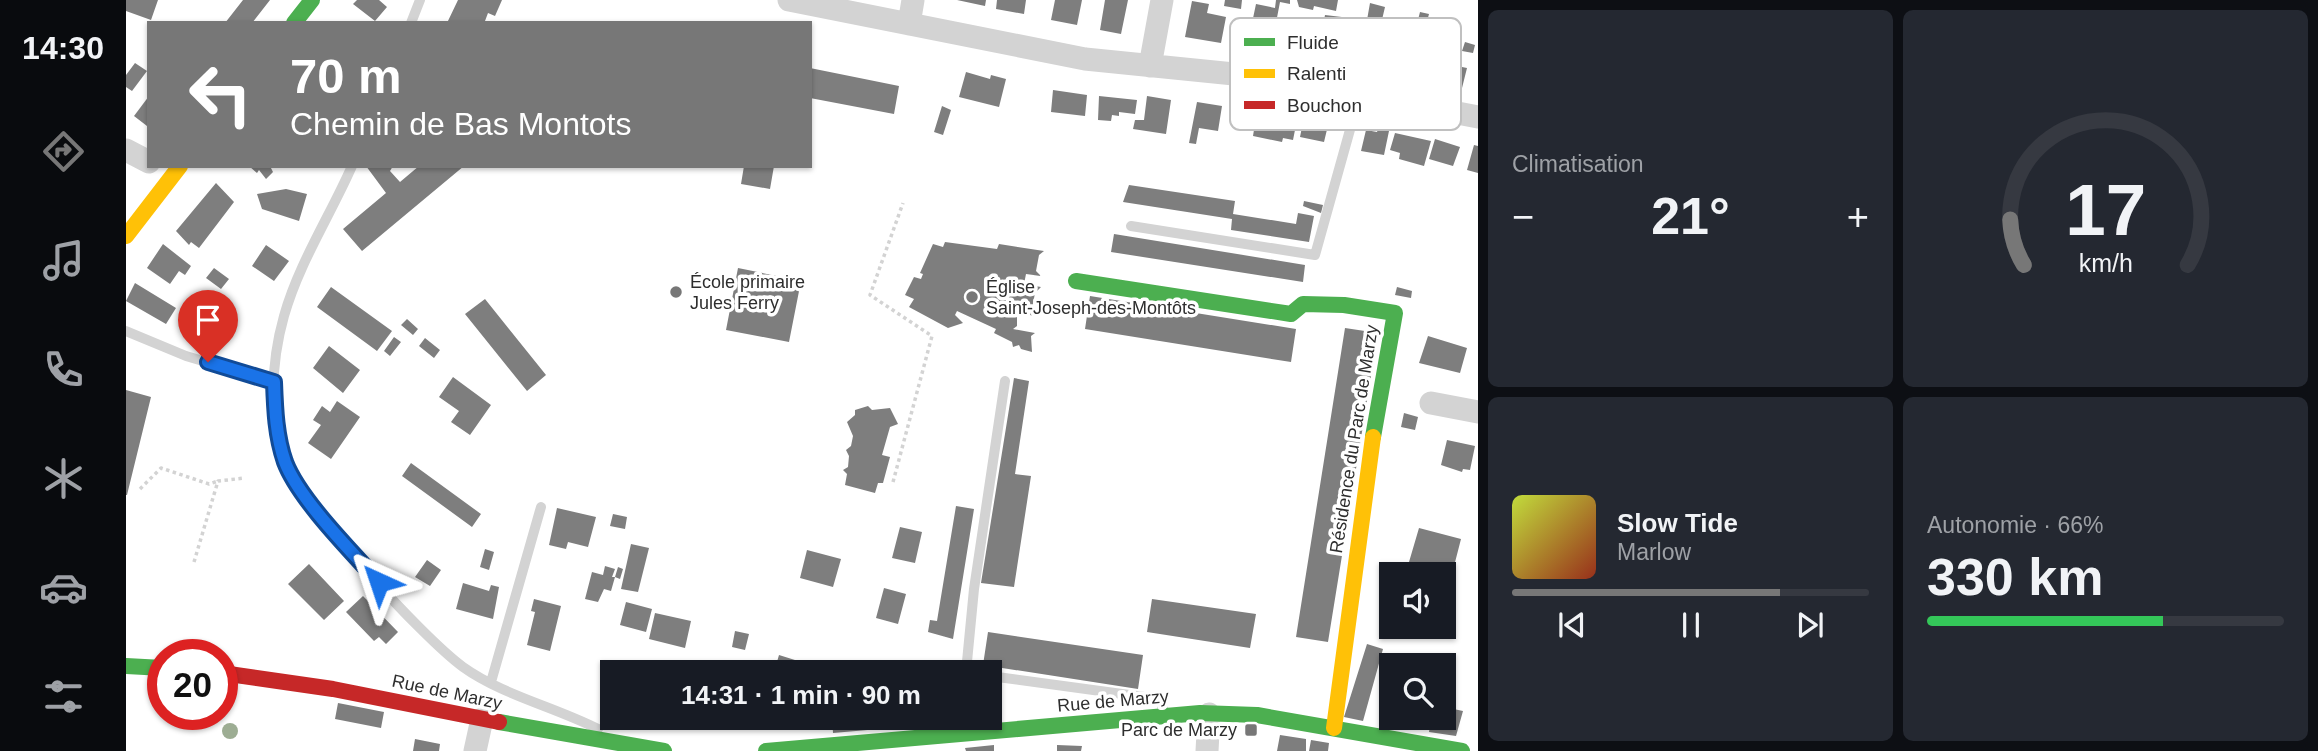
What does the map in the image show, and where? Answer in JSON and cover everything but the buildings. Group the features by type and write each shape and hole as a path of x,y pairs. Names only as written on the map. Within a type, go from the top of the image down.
{"main road":[{"path":"296,21 312,0"},
{"path":"126,236 170,169"},
{"name":"Résidence du Parc de Marzy","path":"1076,281 1291,314 1303,304 1343,305 1395,313 1364,485 1334,728"},
{"path":"126,666 147,667"},
{"name":"Rue de Marzy","path":"238,675 294,680 482,719 664,751"},
{"name":"Rue de Marzy","path":"766,751 864,747 957,729 1209,714 1257,715 1462,751"}],"street":[{"path":"789,0 1086,59 1230,77"},
{"path":"909,24 913,0"},
{"path":"1150,66 1162,0"},
{"path":"126,150 147,161"},
{"path":"1431,403 1478,412"},
{"path":"1207,751 1209,714"},
{"path":"475,751 482,719"}],"lane":[{"path":"412,21 420,0"},
{"path":"1131,226 1315,255 1350,130"},
{"path":"351,168 316,236 284,317 274,382 276,433 286,465 304,494 411,617 463,667 491,682 582,720 632,747"},
{"path":"126,331 186,356 274,382"},
{"path":"967,660 974,589 1005,381"},
{"path":"491,682 541,507"},
{"path":"1002,678 1159,699 1166,715"}],"path":[{"path":"893,482 932,336 870,295 903,203"},
{"path":"140,489 161,468 209,484 245,478"},
{"path":"194,562 218,481"}],"traffic: fast":[{"path":"296,21 312,0"},
{"path":"1076,281 1291,314 1303,304 1344,305 1395,313 1373,437"},
{"path":"126,666 147,667"},
{"path":"766,751 1200,713 1257,715 1462,751"},
{"path":"499,722 664,751"}],"traffic: slow":[{"path":"126,236 178,168"},
{"path":"1334,728 1373,437"}],"traffic: jam":[{"path":"238,675 333,689 499,722"}],"place":[{"name":"École primaire Jules Ferry","path":"676,292"},
{"name":"Église Saint-Joseph-des-Montôts","path":"972,297"},
{"name":"Parc de Marzy","path":"1251,730"}],"route":[{"path":"208,362 274,382 276,433 286,465 304,494 379,582"}]}
